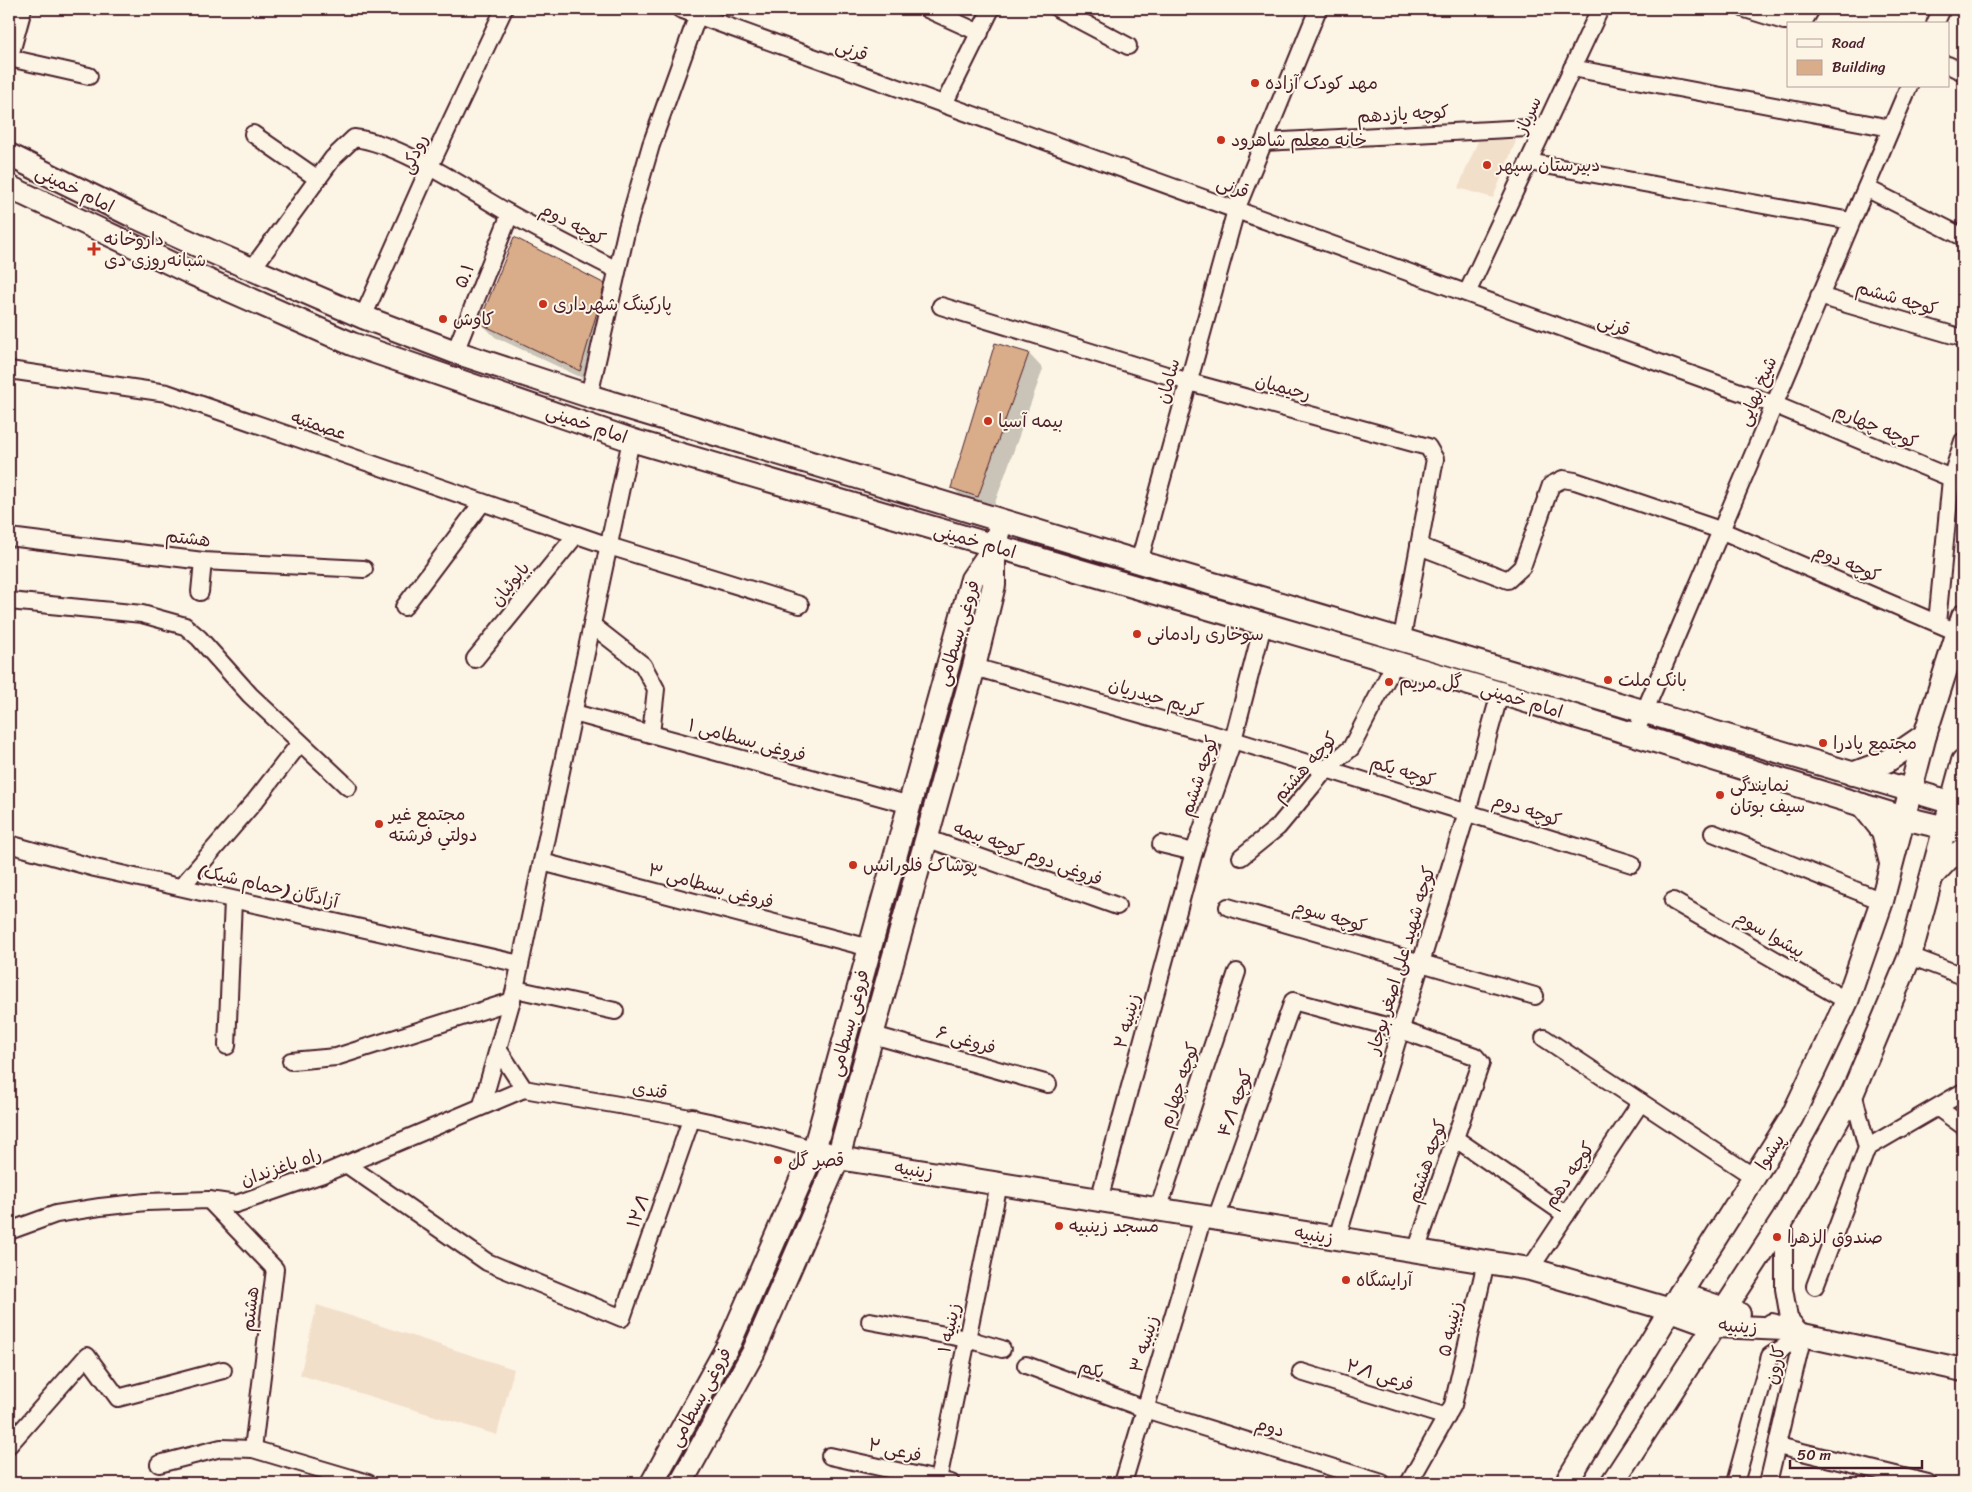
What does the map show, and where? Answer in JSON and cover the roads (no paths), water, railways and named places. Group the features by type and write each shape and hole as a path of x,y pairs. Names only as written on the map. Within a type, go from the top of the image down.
{"main road":[{"name":"امام خمینی","path":"9,155 133,216 252,269 363,317 455,352 590,396 1002,521 1957,804"},
{"name":"امام خمینی","path":"9,187 193,274 352,344 631,440 1500,693 1904,818 1954,830"},
{"path":"994,547 1002,521"},
{"name":"فروغی بسطامی","path":"681,1483 753,1353 838,1158 974,667 994,585 994,547"},
{"name":"فروغی بسطامی","path":"652,1483 730,1342 814,1150 972,579 994,547"},
{"name":"پیشوا","path":"1566,1483 1676,1302 1792,1117 1847,1001 1882,902 1926,735 1960,624"},
{"path":"1852,774 1887,762 1926,735"},
{"path":"1612,1483 1784,1218 1852,1092 1910,956 1934,874 1954,830 1963,761"},
{"path":"1862,805 1883,831 1892,866"},
{"path":"1934,874 1948,859 1963,850"},
{"name":"زینبیه","path":"814,1150 838,1158 1530,1269 1676,1302 1720,1318 1794,1332 1963,1370"}],"street":[{"path":"23,9 9,59 89,76"},
{"name":"رودکی","path":"363,317 429,168 504,9"},
{"name":"قرنی","path":"680,9 699,12 944,104 1774,404"},
{"path":"927,9 980,33"},
{"path":"944,104 991,9"},
{"path":"1058,9 1128,46"},
{"name":"سامان","path":"1139,562 1236,210 1318,9"},
{"name":"سرباز","path":"1467,293 1600,9"},
{"path":"1745,9 1784,21 1804,21 1811,9"},
{"path":"1936,22 1942,9"},
{"path":"590,396 617,270 651,145 699,12"},
{"path":"1950,66 1963,72"},
{"path":"1572,68 1891,128"},
{"name":"شیخ بهایی","path":"1634,734 1908,88"},
{"name":"کوچه یازدهم","path":"1264,142 1545,126"},
{"path":"253,134 318,179"},
{"path":"252,269 333,158 354,138 372,140 429,168 510,214"},
{"path":"1528,162 1851,221"},
{"path":"1866,188 1963,238"},
{"name":"کوچه دوم","path":"510,214 617,270"},
{"name":"۵.۱","path":"455,352 510,214"},
{"name":"کوچه ششم","path":"1819,296 1963,338"},
{"name":"رحیمیان","path":"942,306 1189,382 1428,447 1435,459 1402,638"},
{"name":"عصمتیه","path":"9,370 167,393 576,535 800,605"},
{"name":"کوچه چهارم","path":"1774,404 1957,481"},
{"path":"482,1105 514,995 631,440"},
{"path":"1937,623 1963,442"},
{"name":"کوچه دوم","path":"1419,546 1508,580 1522,567 1551,485 1563,479 1575,481 1720,530 1937,623 1960,624"},
{"path":"404,606 482,503"},
{"name":"بابوئیان","path":"475,659 576,535"},
{"name":"هشتم","path":"9,537 203,561 364,569"},
{"path":"200,592 203,561"},
{"path":"9,600 142,614 185,626 199,638 250,695 348,787"},
{"path":"592,625 644,664 656,689 651,734"},
{"name":"کوچه ششم","path":"1194,852 1233,740 1263,625"},
{"name":"کوچه هشتم","path":"1241,857 1278,827 1327,768 1352,748 1395,663"},
{"name":"کریم حیدریان","path":"974,667 1327,768"},
{"name":"کوچه شهید علی اصغر بوجار","path":"1337,1238 1467,812 1500,693"},
{"name":"فروغی بسطامی ۱","path":"574,713 910,805"},
{"path":"182,886 300,743"},
{"name":"کوچه یکم","path":"1327,768 1467,812"},
{"name":"کوچه دوم","path":"1467,812 1632,864"},
{"path":"1713,833 1882,902"},
{"name":"فروغی دوم کوچه بیمه","path":"926,838 1117,906"},
{"name":"آزادگان (حمام شیک)","path":"9,844 95,868 182,886 233,900 520,964"},
{"path":"1161,844 1194,852"},
{"name":"زینبیه ۲","path":"1099,1200 1194,852"},
{"name":"فروغی بسطامی ۳","path":"542,862 870,948"},
{"path":"227,1046 233,900"},
{"name":"پیشوا سوم","path":"1673,901 1847,1001"},
{"name":"کوچه سوم","path":"1228,907 1421,963"},
{"path":"1910,956 1963,976"},
{"path":"1421,963 1535,996"},
{"name":"کوچه چهارم","path":"1158,1210 1237,972"},
{"path":"291,1061 336,1057 514,995 615,1011"},
{"name":"کوچه ۴/۱","path":"1209,1218 1293,1001 1401,1030"},
{"name":"کوچه هشتم","path":"1401,1030 1475,1056 1481,1063 1416,1251"},
{"name":"فروغی ۶","path":"873,1035 1048,1084"},
{"path":"1544,1038 1754,1177"},
{"path":"498,1048 524,1089"},
{"name":"قندی","path":"524,1089 692,1117 764,1134 814,1150"},
{"name":"راه باغزندان","path":"9,1231 56,1214 100,1207 146,1202 209,1200 236,1204 346,1164 482,1105 524,1089"},
{"path":"1815,1286 1867,1148 1852,1092"},
{"path":"1867,1148 1963,1092"},
{"name":"کوچه دهم","path":"1530,1269 1641,1102"},
{"path":"1938,1108 1963,1126"},
{"name":"۱۲/۱","path":"346,1164 487,1262 622,1318 692,1117"},
{"path":"1456,1139 1566,1215"},
{"name":"زینبیه ۱","path":"944,1481 967,1339 1000,1184"},
{"name":"هشتم","path":"209,1200 275,1269 253,1450"},
{"name":"زینبیه ۳","path":"1123,1483 1145,1409 1209,1218"},
{"path":"1784,1218 1784,1289 1789,1318 1794,1332"},
{"name":"زینبیه ۵","path":"1409,1483 1450,1411 1486,1262"},
{"path":"870,1321 967,1339 1002,1349"},
{"name":"کارون","path":"1768,1483 1778,1446 1794,1332"},
{"name":"کارون","path":"1735,1483 1770,1356 1794,1332"},
{"path":"9,1445 87,1356 118,1398 223,1370"},
{"name":"یکم","path":"1026,1365 1145,1409"},
{"name":"فرعی ۲/۱","path":"1300,1372 1450,1411"},
{"name":"دوم","path":"1145,1409 1382,1483"},
{"path":"1778,1446 1928,1483"},
{"path":"159,1464 221,1448 253,1450 368,1483"},
{"name":"فرعی ۲","path":"830,1456 944,1481"}],"place":[{"name":"مهد کودک آزاده","path":"1255,83"},
{"name":"خانه معلم شاهرود","path":"1221,140"},
{"name":"دبیرستان سپهر","path":"1487,165"},
{"name":"داروخانه شبانه‌روزی دی","path":"94,249"},
{"name":"پارکینگ شهرداری","path":"543,304"},
{"name":"کاوش","path":"443,319"},
{"name":"بیمه آسیا","path":"988,421"},
{"name":"سوخاری رادمانی","path":"1137,634"},
{"name":"بانک ملت","path":"1608,680"},
{"name":"گل مریم","path":"1389,682"},
{"name":"مجتمع پادرا","path":"1823,743"},
{"name":"نمایندگی سیف بوتان","path":"1720,795"},
{"name":"مجتمع غير دولتي فرشته","path":"379,824"},
{"name":"پوشاک فلورانس","path":"853,865"},
{"name":"قصر گل","path":"778,1160"},
{"name":"مسجد زینبیه","path":"1059,1226"},
{"name":"صندوق الزهرا","path":"1777,1237"},
{"name":"آرایشگاه","path":"1346,1280"}]}
